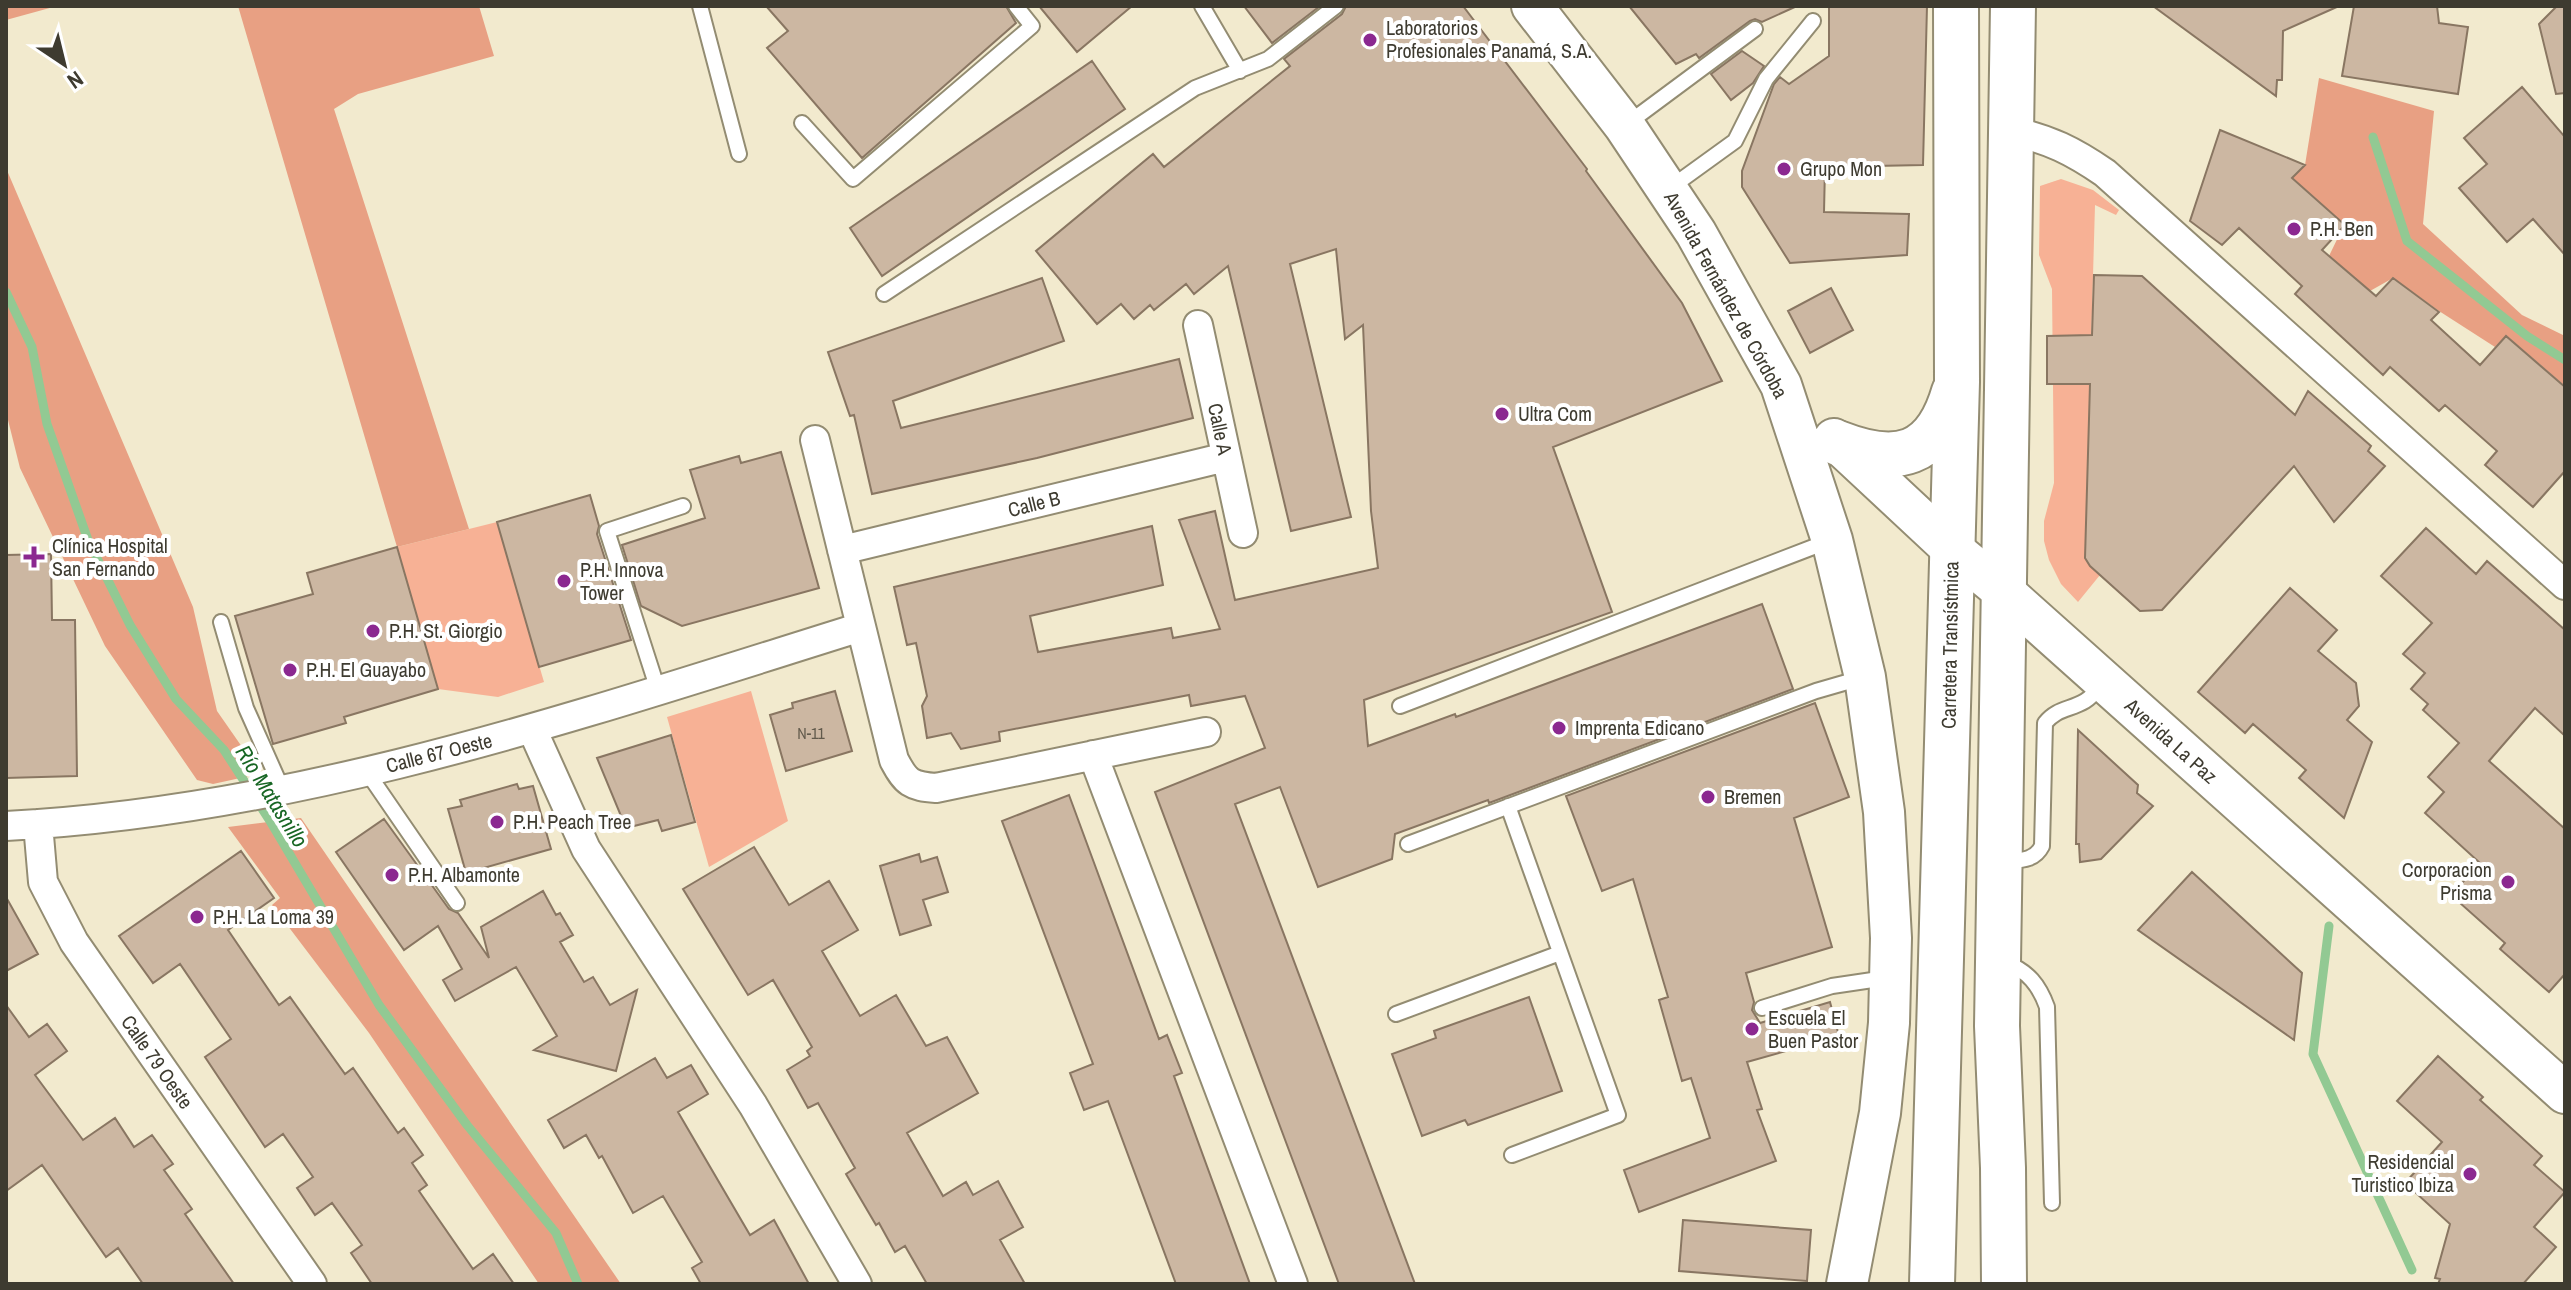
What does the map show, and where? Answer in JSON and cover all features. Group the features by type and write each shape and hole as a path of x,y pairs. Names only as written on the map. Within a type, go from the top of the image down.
{"main road":[{"name":"Avenida Fernández de Córdoba","path":"1532,6 1624,125 1696,233 1781,385 1832,540 1865,677 1884,812 1891,938 1889,1023 1880,1113 1847,1284"},
{"name":"Carretera Transístmica","path":"1932,1284 1957,382 1956,6"},
{"path":"2004,1284 1997,1026 2013,6"},
{"path":"1838,443 1882,456 1914,449 1928,440 1939,426 1957,382"},
{"name":"Avenida La Paz","path":"1781,385 1838,443 1952,549 2003,591 2565,1093"}],"street":[{"path":"2011,131 2072,150 2105,173 2565,585"},
{"name":"Calle A","path":"1198,325 1243,533"},
{"path":"815,440 894,760 903,777 915,786 936,788 1206,732"},
{"name":"Calle B","path":"842,550 1226,457"},
{"name":"Calle 67 Oeste","path":"6,826 225,802 367,772 532,729 861,627"},
{"path":"532,729 586,849 753,1105 857,1284"},
{"path":"1093,755 1293,1284"},
{"name":"Calle 79 Oeste","path":"38,824 43,882 74,942 312,1284"}],"lane":[{"path":"700,6 739,154"},
{"path":"802,123 853,179 1032,26 1016,6"},
{"path":"1202,6 1240,71"},
{"path":"884,294 1195,88 1268,59 1336,6"},
{"path":"1667,190 1735,141 1766,79 1813,21"},
{"path":"1624,125 1755,29"},
{"path":"658,690 607,531 683,506"},
{"path":"1400,706 1832,540"},
{"path":"221,622 246,708 277,792"},
{"path":"1408,844 1816,691 1865,677"},
{"path":"1999,863 2029,859 2038,854 2042,846 2045,723 2052,714 2084,701 2105,682"},
{"path":"367,772 457,903"},
{"path":"1508,806 1618,1115 1512,1155"},
{"path":"1396,1014 1560,953"},
{"path":"1998,960 2030,976 2041,990 2047,1007 2052,1203"},
{"path":"1762,1008 1832,986 1890,977"}],"shaded area":[{"path":"6,6 57,6 6,20"},
{"path":"238,6 479,6 494,56 358,94 334,109 469,529 397,547"},
{"path":"2319,78 2434,111 2423,224 2522,315 2565,336 2565,386 2507,336 2495,347 2393,278 2370,291 2329,256 2344,225 2292,178 2305,165"},
{"path":"6,168 193,607 217,711 256,767 254,775 213,784 197,780 105,646 20,468 6,412"},
{"path":"2061,179 2093,190 2119,210 2116,215 2095,205 2085,558 2100,575 2078,602 2061,584 2044,541 2044,521 2054,483 2052,289 2039,255 2040,186"},
{"path":"497,522 544,682 498,697 438,689 397,547"},
{"path":"751,691 788,821 709,867 667,717"},
{"path":"301,818 621,1284 539,1284 369,1033 272,905 280,898 228,827"}],"building":[{"path":"766,6 1006,6 1016,23 862,158 767,48 788,31"},
{"path":"1039,6 1132,6 1077,52"},
{"path":"1244,6 1320,6 1272,43"},
{"path":"1346,6 1463,6 1587,169 1682,303 1722,381 1553,447 1612,612 1364,700 1368,746 1455,714 1456,717 1762,604 1793,689 1489,803 1488,800 1395,834 1392,859 1318,887 1280,787 1235,804 1415,1284 1339,1284 1155,792 1265,748 1245,696 1191,706 1189,695 999,732 1000,741 961,749 951,733 927,738 922,706 927,696 916,643 907,645 894,587 1152,526 1163,585 1030,616 1038,652 1171,628 1173,638 1220,629 1179,520 1186,518 1215,511 1235,600 1378,568 1371,511 1363,325 1345,339 1336,249 1290,264 1351,517 1291,531 1228,266 1194,294 1186,284 1154,310 1150,305 1134,319 1121,304 1097,324 1036,251 1153,154 1164,167 1290,66 1284,59 1342,14"},
{"path":"1629,6 1797,6 1762,22 1755,19 1750,21 1699,58 1696,54 1676,64"},
{"path":"1829,6 1927,6 1923,165 1825,167 1824,212 1909,214 1907,255 1790,263 1742,187 1742,171 1774,84 1780,77 1789,84 1829,56"},
{"path":"2153,6 2339,6 2283,31 2282,80 2277,80 2276,96"},
{"path":"2354,6 2437,6 2439,23 2468,27 2458,94 2342,76"},
{"path":"2557,6 2565,6 2565,93 2556,94 2539,24"},
{"path":"1742,51 1764,66 1753,83 1731,100 1711,74"},
{"path":"1092,61 1125,109 882,276 850,228"},
{"path":"2522,87 2565,137 2565,255 2533,219 2507,242 2459,188 2487,164 2464,138"},
{"path":"2220,130 2305,165 2292,178 2345,225 2322,250 2376,296 2393,278 2439,312 2431,320 2480,365 2506,336 2565,387 2565,471 2533,507 2485,465 2497,451 2445,405 2439,411 2390,367 2383,375 2295,294 2302,286 2239,228 2222,245 2190,221"},
{"path":"2094,275 2142,276 2295,415 2308,391 2371,446 2368,451 2385,466 2334,522 2294,466 2162,610 2140,611 2085,558 2090,384 2047,384 2047,336 2092,335"},
{"path":"1042,278 1064,341 893,401 901,428 1179,359 1193,418 1037,458 872,494 854,415 850,416 828,352"},
{"path":"1831,288 1853,330 1810,353 1788,311"},
{"path":"781,452 819,588 682,626 641,606 622,545 705,518 690,470 739,456 741,463"},
{"name":"P.H. Innova Tower","path":"590,495 599,526 597,534 631,640 539,667 497,522"},
{"path":"2426,528 2476,574 2487,561 2565,630 2565,736 2535,708 2489,761 2565,829 2565,974 2549,992 2500,949 2505,943 2451,895 2480,863 2425,813 2444,792 2428,777 2459,743 2423,710 2428,704 2411,689 2425,673 2403,654 2432,623 2381,576"},
{"path":"397,547 438,689 344,717 346,723 273,744 235,616 313,594 307,573"},
{"path":"51,554 52,620 75,620 77,776 6,778 6,555"},
{"path":"2290,588 2337,630 2318,651 2356,683 2359,706 2347,720 2372,742 2344,818 2299,778 2306,770 2253,724 2245,733 2198,692"},
{"path":"835,691 852,751 786,771 770,715 793,708 792,703"},
{"path":"1815,703 1849,797 1794,818 1832,947 1746,973 1754,1002 1752,1010 1760,1023 1830,1002 1839,1036 1747,1062 1762,1109 1757,1110 1776,1161 1639,1212 1624,1170 1710,1138 1691,1078 1682,1081 1659,1000 1668,997 1633,879 1602,891 1566,796"},
{"path":"2078,730 2138,785 2137,793 2153,806 2101,859 2080,862 2079,844 2076,844"},
{"path":"671,735 695,822 662,831 658,820 626,828 597,758"},
{"name":"P.H. Peach Tree","path":"517,784 519,789 533,786 551,849 466,873 448,809 462,806 460,800"},
{"path":"1069,795 1159,1039 1167,1035 1182,1073 1174,1076 1250,1284 1176,1284 1108,1101 1084,1110 1070,1073 1093,1064 1002,821"},
{"path":"384,819 489,958 481,927 543,891 556,915 560,913 573,935 560,942 584,982 593,977 610,1005 637,990 616,1071 534,1050 557,1036 516,967 455,1001 443,980 462,969 438,926 404,950 336,852"},
{"path":"754,847 789,905 829,881 858,930 822,951 860,1016 896,995 926,1046 947,1037 978,1093 907,1133 943,1196 966,1182 973,1195 998,1181 1023,1227 1000,1240 1025,1284 927,1284 905,1246 895,1252 879,1223 876,1225 846,1174 855,1168 818,1103 808,1108 787,1070 810,1056 807,1051 812,1047 773,980 748,995 683,889"},
{"path":"241,851 274,898 228,930 279,1005 290,997 345,1074 353,1068 398,1133 404,1128 423,1155 412,1163 427,1185 419,1191 473,1269 493,1254 514,1284 372,1284 351,1253 362,1245 332,1203 315,1215 297,1188 313,1177 283,1134 265,1147 205,1057 231,1039 180,964 153,983 119,936"},
{"path":"919,854 921,862 937,857 948,892 923,900 931,925 900,935 880,866"},
{"path":"2192,872 2302,973 2294,1040 2138,930"},
{"path":"6,897 38,954 6,971"},
{"path":"1529,997 1562,1091 1468,1125 1465,1120 1422,1136 1392,1054 1436,1038 1434,1031"},
{"path":"6,1005 29,1037 47,1024 67,1051 35,1075 83,1140 115,1118 134,1147 152,1135 173,1164 164,1170 192,1209 185,1214 234,1284 143,1284 118,1248 106,1257 42,1165 6,1191"},
{"path":"2438,1056 2483,1097 2480,1100 2542,1156 2534,1165 2565,1192 2534,1227 2556,1247 2523,1284 2438,1284 2440,1279 2435,1278 2450,1224 2405,1183 2442,1142 2397,1101"},
{"path":"655,1058 667,1078 691,1065 708,1094 678,1112 750,1235 774,1220 809,1284 701,1284 692,1268 702,1262 663,1196 633,1213 602,1156 599,1158 586,1135 564,1148 548,1120"},
{"path":"1683,1220 1811,1230 1807,1281 1679,1271"}],"waterway":[{"path":"2373,137 2407,241 2527,336 2565,360"},
{"name":"Río Matasnillo","path":"6,292 32,347 47,424 88,540 130,625 176,699 224,750 270,821 379,1005 467,1125 556,1233 578,1284"},
{"path":"2329,926 2313,1054 2412,1270"}],"place":[{"name":"Laboratorios Profesionales Panamá, S.A.","path":"1370,40"},
{"name":"Grupo Mon","path":"1784,169"},
{"name":"P.H. Ben","path":"2294,229"},
{"name":"Ultra Com","path":"1502,414"},
{"name":"Clínica Hospital San Fernando","path":"34,557"},
{"name":"P.H. Innova Tower","path":"564,581"},
{"name":"P.H. St. Giorgio","path":"373,631"},
{"name":"P.H. El Guayabo","path":"290,670"},
{"name":"Imprenta Edicano","path":"1559,728"},
{"name":"Bremen","path":"1708,797"},
{"name":"P.H. Peach Tree","path":"497,822"},
{"name":"P.H. Albamonte","path":"392,875"},
{"name":"Corporacion Prisma","path":"2508,882"},
{"name":"P.H. La Loma 39","path":"197,917"},
{"name":"Escuela El Buen Pastor","path":"1752,1029"},
{"name":"Residencial Turistico Ibiza","path":"2470,1174"}]}
